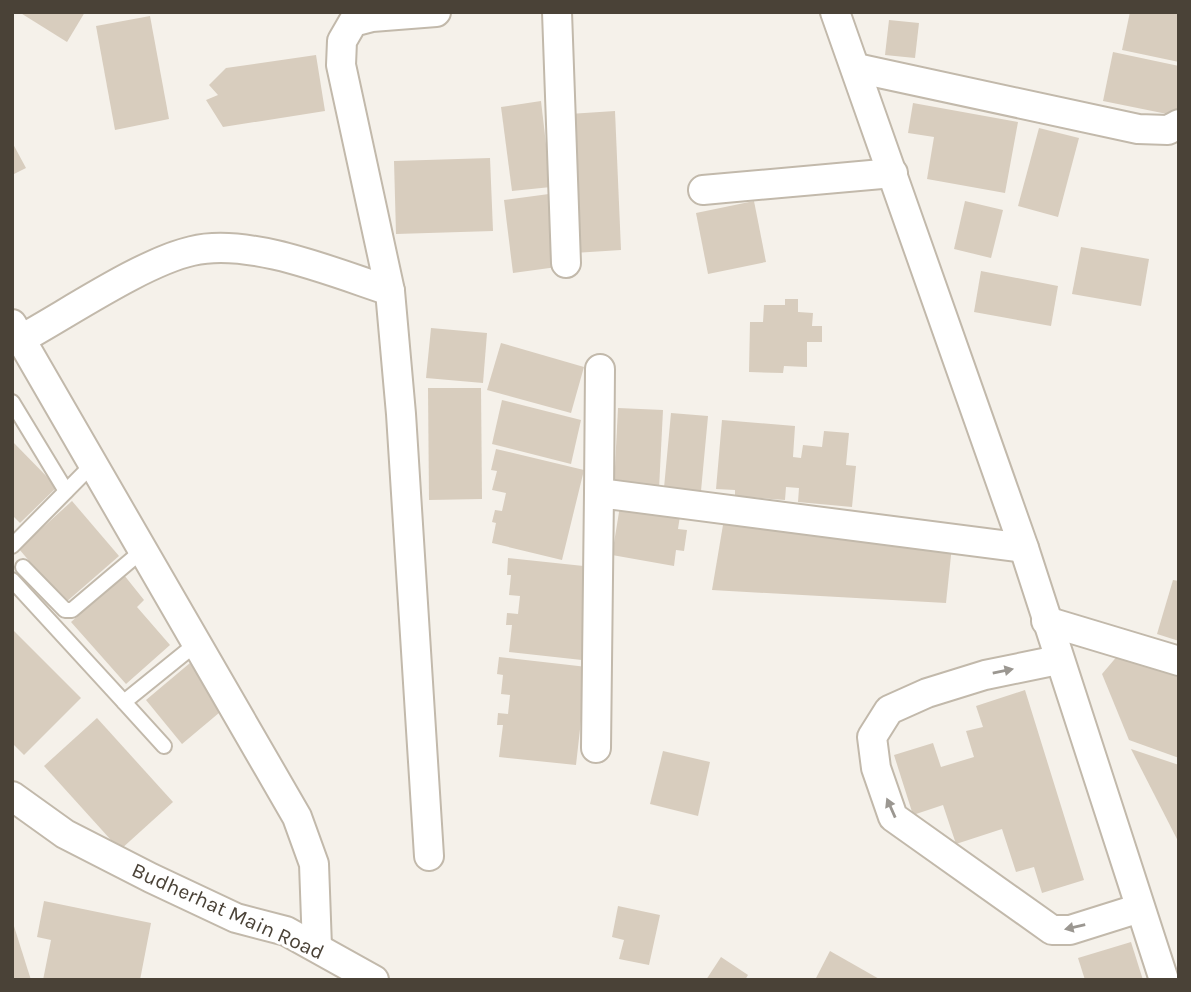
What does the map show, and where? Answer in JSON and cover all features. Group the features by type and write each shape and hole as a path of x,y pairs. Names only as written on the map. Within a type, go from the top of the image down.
{"street":[{"path":"429,856 390,291 341,65 342,41 353,22 372,17 436,12"},
{"path":"557,12 566,263"},
{"path":"835,12 1024,548 1058,660 1164,980"},
{"path":"856,68 1138,129 1168,130 1179,124"},
{"path":"703,190 893,173"},
{"path":"317,947 314,864 297,817 17,332 145,270 193,250 246,250 296,261 390,291"},
{"path":"597,748 600,369"},
{"path":"599,494 1024,548"},
{"path":"1046,621 1179,661"},
{"path":"1058,660 985,675 927,693 889,710 872,737 876,768 893,817 1052,930 1070,930 1140,908"},
{"name":"Budherhat Main Road","path":"12,796 65,834 151,878 236,918 286,931 374,980"}],"lane":[{"path":"12,402 66,491"},
{"path":"12,546 93,464"},
{"path":"23,567 65,610 72,610 143,550"},
{"path":"12,580 164,746"},
{"path":"124,702 197,643"}],"building":[{"path":"19,12 85,12 67,42"},
{"path":"1130,12 1179,12 1179,62 1122,50"},
{"path":"150,16 169,119 115,130 96,26"},
{"path":"889,20 919,23 915,58 885,55"},
{"path":"1113,52 1179,66 1177,116 1103,101"},
{"path":"316,55 325,111 223,127 206,100 218,95 209,85 226,68"},
{"path":"541,101 551,187 512,191 501,107"},
{"path":"913,103 1018,122 1005,193 927,179 934,137 908,133"},
{"path":"615,111 621,250 574,253 569,114"},
{"path":"1039,128 1079,138 1058,217 1018,206"},
{"path":"12,142 26,168 12,175"},
{"path":"490,158 493,231 396,234 394,161"},
{"path":"549,194 557,267 513,273 504,200"},
{"path":"754,201 766,262 708,274 696,213"},
{"path":"965,201 1003,210 991,258 954,249"},
{"path":"1081,247 1149,259 1141,306 1072,294"},
{"path":"981,271 1058,286 1051,326 974,312"},
{"path":"785,299 798,299 798,312 813,313 812,326 822,326 822,342 807,342 807,367 784,366 783,373 749,372 750,322 763,322 764,305 785,305"},
{"path":"431,328 487,333 483,383 426,378"},
{"path":"501,343 584,367 571,413 487,390"},
{"path":"428,388 481,388 482,499 429,500"},
{"path":"502,400 581,420 571,464 492,444"},
{"path":"618,408 663,410 659,489 614,487"},
{"path":"671,413 708,416 701,491 664,488"},
{"path":"722,420 795,426 793,457 801,458 803,445 822,447 824,431 849,433 846,465 856,466 852,507 798,502 799,488 786,487 785,500 735,496 735,490 716,489"},
{"path":"12,441 57,487 20,523 12,515"},
{"path":"496,449 584,470 562,560 492,543 496,523 492,522 495,510 502,511 506,493 492,490 497,471 491,470"},
{"path":"72,501 119,556 65,603 19,549"},
{"path":"620,506 680,516 678,529 687,530 684,551 676,550 674,566 612,555"},
{"path":"724,519 952,546 946,603 712,590"},
{"path":"508,558 593,567 582,660 509,652 512,625 506,625 507,613 518,614 520,596 509,595 511,575 507,575"},
{"path":"124,575 144,600 137,607 170,645 126,684 71,622"},
{"path":"1173,580 1179,581 1179,641 1157,634"},
{"path":"12,629 81,698 24,755 12,743"},
{"path":"1119,654 1179,677 1179,758 1129,740 1102,674"},
{"path":"499,657 587,667 576,765 499,757 503,725 497,725 498,713 508,714 510,695 501,694 503,675 497,674"},
{"path":"190,663 226,707 182,744 146,700"},
{"path":"1025,690 1084,880 1042,893 1034,867 1016,872 1002,829 956,844 943,805 913,815 894,755 933,743 941,767 974,757 966,731 983,727 976,706"},
{"path":"97,718 173,802 120,850 44,766"},
{"path":"1131,749 1179,765 1179,843"},
{"path":"663,751 710,762 698,816 650,804"},
{"path":"44,901 151,923 140,980 43,980 51,940 37,937"},
{"path":"618,906 660,915 649,965 619,959 624,940 612,937"},
{"path":"13,923 31,980 12,980"},
{"path":"1131,942 1143,980 1085,980 1078,958"},
{"path":"830,951 881,980 815,980"},
{"path":"721,957 748,975 745,980 706,980"}]}
